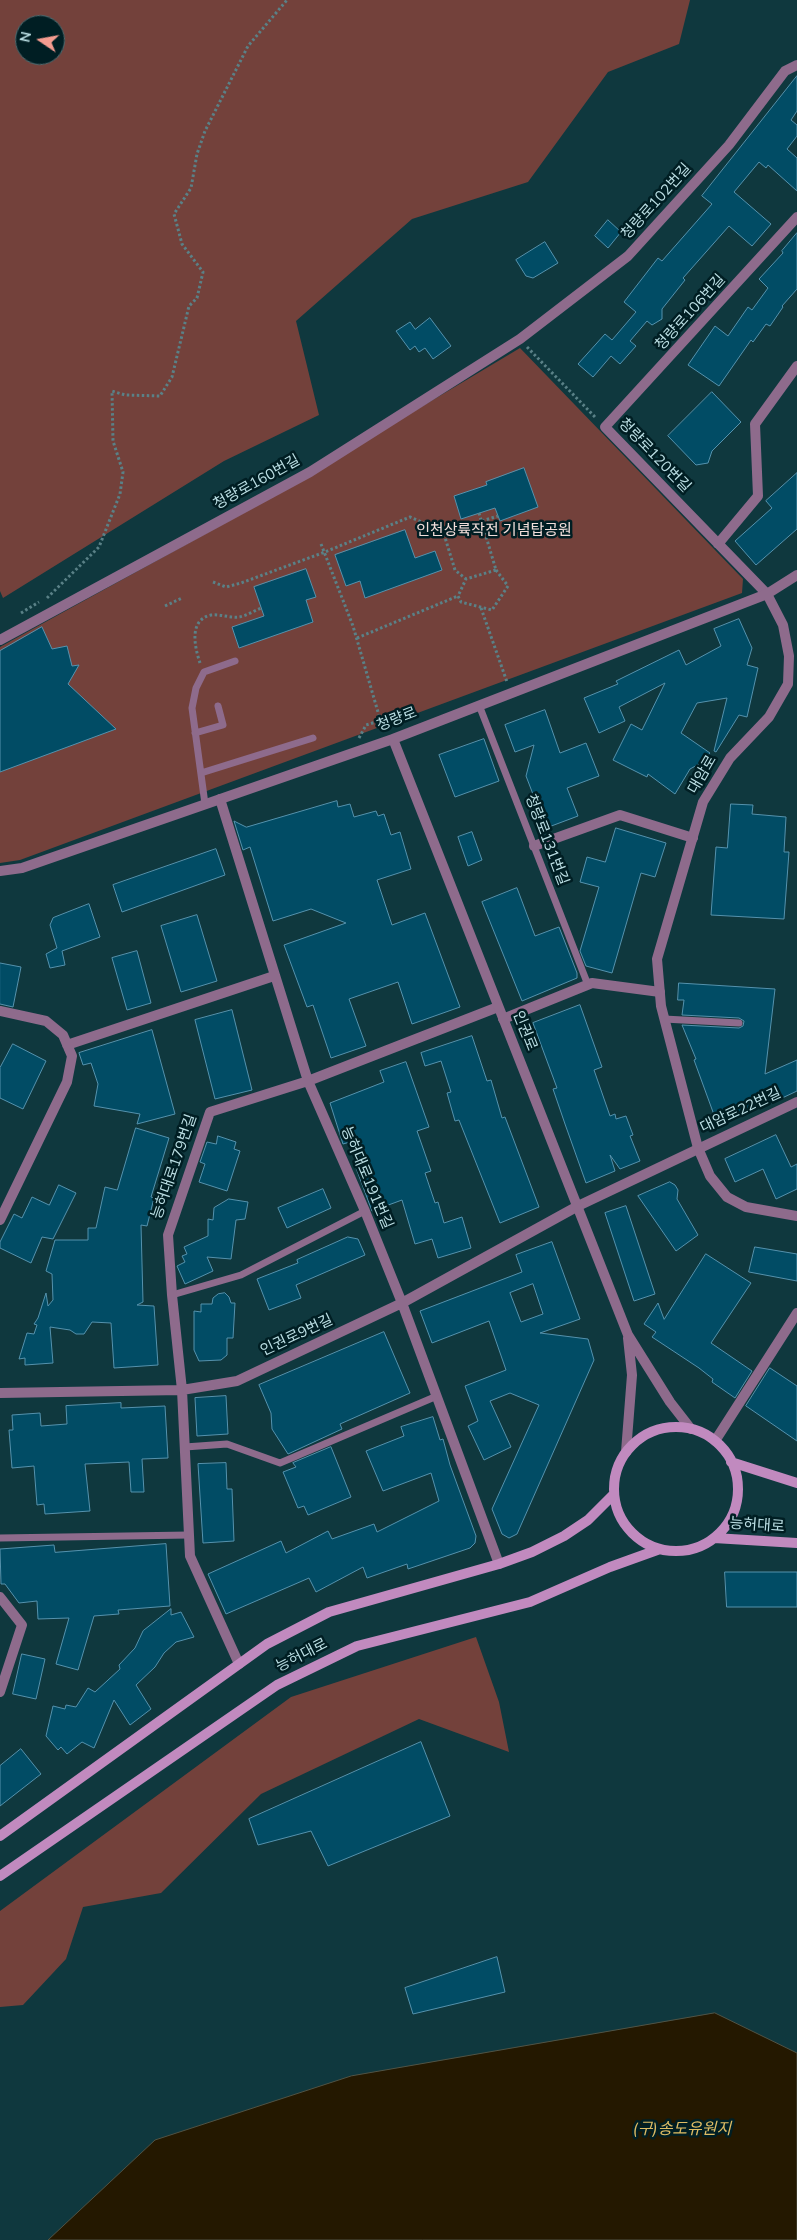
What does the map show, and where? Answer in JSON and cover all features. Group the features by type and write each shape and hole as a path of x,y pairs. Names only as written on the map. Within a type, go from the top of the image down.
{"main road":[{"path":"673,1427 692,1429 715,1441 731,1462 737,1482 736,1503 728,1522 714,1538 698,1547 679,1552 660,1549 642,1542 628,1529 618,1512 614,1494 616,1472 626,1452 639,1439 655,1431 673,1427"},
{"path":"731,1462 797,1483"},
{"name":"능허대로","path":"0,1836 267,1644 329,1612 499,1564 532,1552 564,1536 588,1520 614,1494"},
{"name":"능허대로","path":"714,1538 797,1543"},
{"name":"능허대로","path":"0,1876 277,1685 320,1663 357,1646 530,1602 610,1567 660,1549"}],"street":[{"name":"청량로102번길","path":"520,339 628,256 729,145 784,71 797,65"},
{"name":"청량로106번길","path":"605,427 797,217"},
{"name":"청량로160번길","path":"0,640 310,472 520,339"},
{"path":"718,544 758,496 755,424 797,366"},
{"name":"청량로120번길","path":"605,427 767,594"},
{"name":"청량로","path":"0,871 22,868 393,738 767,594 797,575"},
{"name":"대암로","path":"767,594 783,625 789,656 788,684 769,717 730,758 703,802 657,959 664,1019 698,1148 710,1176 727,1196 746,1207 797,1216"},
{"name":"인권로","path":"393,738 628,1335"},
{"name":"능허대로191번길","path":"220,799 308,1081 365,1211 402,1303 499,1564"},
{"path":"534,846 620,815 693,838"},
{"path":"67,1045 274,976"},
{"path":"503,1019 592,983 660,992"},
{"name":"능허대로179번길","path":"239,1664 190,1556 182,1390 168,1235 210,1112 308,1081 498,1007"},
{"path":"0,1011 46,1021 63,1035 72,1056 66,1082 0,1220"},
{"name":"대암로22번길","path":"578,1206 797,1102"},
{"name":"인권로9번길","path":"0,1393 182,1390 237,1381 402,1303 578,1206"},
{"path":"715,1441 797,1313"},
{"path":"628,1335 670,1402 692,1429"},
{"path":"626,1452 632,1375 628,1335"},
{"path":"0,1597 22,1625 0,1692"}],"lane":[{"path":"205,804 192,708 196,688 204,672 235,661"},
{"name":"청량로131번길","path":"478,705 588,985"},
{"path":"195,733 223,725 218,706"},
{"path":"201,774 313,738"},
{"path":"664,1019 739,1023"},
{"path":"172,1295 241,1275 365,1211"},
{"path":"185,1446 227,1444 280,1463 437,1396"},
{"path":"0,1538 189,1534"}],"path":[{"path":"18,616 24,610 50,596 99,547 120,494 122,472 113,441 112,391 124,395 160,396 172,377 189,306 198,298 203,272 182,244 174,214 191,188 197,154 205,131 248,46 286,0"},
{"name":"청량로120번길","path":"520,339 605,427"},
{"path":"458,596 461,602 492,610 508,586 496,570 479,513"},
{"path":"212,582 226,587 233,585 324,552 410,516 443,531 455,570 466,579"},
{"path":"482,521 498,516"},
{"path":"321,544 357,638 380,719"},
{"path":"357,638 458,596 466,579 496,570"},
{"path":"164,606 182,598"},
{"path":"204,672 195,647 195,633 200,621 211,615 241,617 261,608"},
{"path":"481,608 511,692"},
{"path":"350,753 366,724 405,713"}],"green space":[{"path":"0,0 690,0 679,44 608,72 528,182 412,219 296,321 319,415 224,461 3,598 0,591"},
{"name":"인천상륙작전 기념탑공원","path":"520,348 743,579 742,593 20,860 0,863 0,647 245,512"},
{"path":"476,1637 499,1702 509,1752 419,1719 261,1794 161,1893 83,1907 66,1959 23,2005 0,2007 0,1911 291,1697"}],"water":[{"name":"(구)송도유원지","path":"715,2013 797,2053 797,2240 48,2240 155,2140 351,2076"}],"building":[{"path":"797,76 797,111 791,120 797,125 797,136 787,149 797,158 797,191 768,165 766,168 759,162 734,192 771,224 752,246 729,226 683,278 685,280 662,309 662,319 652,325 647,321 630,341 636,346 620,364 611,356 593,377 578,364 605,334 612,340 636,312 624,302 658,258 662,261 712,204 702,196"},
{"path":"608,220 621,232 608,248 595,236"},
{"path":"797,233 797,289 782,306 770,326 766,324 753,342 751,340 719,386 688,365 715,326 728,336 748,307 752,310 768,288 759,279 783,253 782,251"},
{"path":"545,242 558,263 533,278 526,276 516,260"},
{"path":"430,318 451,346 433,359 425,348 419,352 415,346 410,350 396,331 410,322 415,329"},
{"path":"712,392 741,422 712,451 708,463 696,465 668,436"},
{"path":"524,468 538,507 500,521 495,508 461,519 454,496 487,485 486,482"},
{"path":"797,473 797,529 756,565 735,541 772,508 766,501"},
{"path":"405,530 415,558 435,551 442,570 365,598 360,581 346,586 335,555"},
{"path":"306,569 316,597 306,600 313,622 239,648 232,627 264,616 254,587"},
{"path":"739,619 752,648 747,665 758,668 747,717 739,715 716,752 714,751 727,698 697,703 681,733 710,753 701,763 690,769 675,794 648,774 647,777 613,760 631,724 642,730 665,683 619,707 625,721 599,733 584,698 618,684 616,681 679,650 686,665 721,646 714,629"},
{"path":"42,627 52,649 67,646 72,666 79,665 68,684 116,729 0,772 0,651"},
{"path":"545,710 560,753 586,743 599,776 567,788 578,816 546,828 526,776 534,745 515,752 505,725"},
{"path":"484,739 499,781 455,797 439,755"},
{"path":"337,801 338,807 350,804 354,817 376,811 378,816 384,814 391,835 400,832 411,869 377,880 392,925 425,913 460,1007 412,1024 398,982 349,999 366,1046 331,1058 313,1005 307,1007 284,945 346,923 311,909 273,921 250,847 243,850 234,821 246,827"},
{"path":"731,804 753,805 752,814 786,817 784,852 789,852 784,919 711,915 716,847 727,848"},
{"path":"616,828 666,843 655,877 641,873 612,973 586,966 580,951 599,887 580,882 587,857 605,862"},
{"path":"472,832 482,860 468,866 458,837"},
{"path":"216,849 225,875 122,912 113,885"},
{"path":"517,888 535,936 559,927 577,973 577,978 522,1001 482,902"},
{"path":"89,904 100,937 62,951 65,965 50,968 46,954 57,948 50,925 53,918"},
{"path":"197,915 217,981 181,992 161,926"},
{"path":"137,951 151,1003 127,1010 112,958"},
{"path":"0,963 21,967 13,1007 0,1004"},
{"path":"679,983 775,989 765,1074 797,1060 797,1091 763,1107 762,1105 717,1123 694,1060 696,1059 682,1025 739,1028 743,1026 744,1021 739,1018 682,1015 684,1000 678,1000"},
{"path":"580,1005 602,1067 594,1070 610,1116 615,1114 616,1119 626,1116 633,1135 630,1136 640,1161 620,1169 610,1155 615,1171 586,1183 553,1089 557,1088 533,1023"},
{"path":"232,1010 252,1090 215,1099 195,1020"},
{"path":"152,1030 175,1114 137,1124 140,1114 94,1106 98,1084 91,1063 83,1065 79,1053"},
{"path":"472,1036 487,1081 491,1080 502,1118 505,1117 539,1207 500,1223 459,1120 455,1121 447,1093 451,1092 441,1061 425,1066 421,1053"},
{"path":"13,1044 46,1061 23,1109 0,1098 0,1068"},
{"path":"406,1062 429,1127 417,1131 431,1171 425,1173 435,1203 438,1202 444,1223 462,1217 471,1248 438,1258 432,1239 415,1244 402,1200 372,1211 356,1168 359,1167 350,1142 343,1144 330,1103 384,1082 380,1071"},
{"path":"136,1128 169,1138 151,1197 154,1198 147,1226 141,1225 143,1302 137,1305 154,1306 158,1365 114,1368 111,1323 92,1322 84,1334 76,1334 70,1330 50,1327 53,1363 25,1365 25,1358 19,1359 27,1333 34,1334 37,1325 34,1324 38,1318 46,1293 48,1306 53,1300 52,1274 46,1271 55,1240 88,1240 88,1228 96,1228 105,1187 117,1190"},
{"path":"776,1135 791,1167 797,1164 797,1189 776,1199 763,1169 735,1182 725,1159"},
{"path":"218,1136 236,1142 234,1149 240,1151 227,1191 199,1182 205,1164 200,1162 207,1142 216,1144"},
{"path":"670,1182 678,1190 677,1199 698,1235 676,1251 638,1196"},
{"path":"59,1185 76,1193 53,1239 42,1237 31,1263 0,1248 0,1242 14,1214 22,1218 32,1197 49,1205"},
{"path":"323,1189 331,1208 287,1228 278,1208"},
{"path":"229,1199 248,1202 245,1219 236,1220 231,1259 207,1257 213,1271 185,1284 177,1266 185,1262 182,1256 187,1254 184,1247 208,1236 208,1219 213,1220 214,1208"},
{"path":"626,1206 655,1294 634,1301 605,1213"},
{"path":"348,1237 358,1239 365,1255 296,1285 301,1298 269,1310 257,1279 298,1263 297,1260"},
{"path":"552,1242 580,1319 540,1333 588,1339 594,1360 517,1534 509,1538 502,1534 492,1509 539,1405 510,1393 490,1401 511,1447 484,1460 468,1426 478,1421 465,1386 506,1370 489,1321 432,1343 420,1311 522,1272 516,1255","holes":["533,1284 543,1314 521,1322 510,1293"]},
{"path":"755,1247 797,1254 797,1281 749,1272"},
{"path":"706,1254 751,1283 711,1343 752,1371 735,1398 712,1382 713,1379 699,1368 652,1337 656,1332 644,1324 658,1303 664,1319"},
{"path":"225,1293 231,1303 235,1303 233,1338 227,1338 227,1355 221,1360 199,1361 194,1350 194,1311 201,1312 201,1304 212,1304 213,1298 218,1294"},
{"path":"384,1332 410,1393 340,1424 342,1429 288,1454 272,1429 271,1413 259,1385"},
{"path":"770,1368 797,1386 797,1441 746,1406"},
{"path":"226,1396 228,1434 197,1436 195,1398"},
{"path":"121,1403 121,1408 165,1406 168,1458 142,1459 144,1492 131,1492 129,1462 85,1464 90,1511 45,1514 44,1504 37,1505 34,1466 12,1468 9,1430 13,1430 12,1415 40,1413 41,1426 67,1424 66,1406"},
{"path":"433,1417 440,1440 443,1439 450,1465 476,1536 475,1543 470,1548 408,1569 407,1564 367,1578 363,1567 316,1592 309,1578 226,1614 208,1574 281,1541 286,1553 328,1531 332,1539 374,1524 377,1532 439,1501 431,1473 383,1491 366,1451 404,1436 401,1427"},
{"path":"331,1447 351,1497 308,1515 304,1506 298,1508 283,1472 296,1467 293,1463"},
{"path":"226,1463 227,1489 232,1489 234,1541 203,1543 198,1464"},
{"path":"166,1544 170,1606 118,1610 119,1614 94,1616 78,1670 56,1664 69,1618 38,1619 37,1601 19,1603 5,1584 1,1584 0,1549 54,1545 55,1552"},
{"path":"725,1572 797,1572 797,1607 727,1607"},
{"path":"171,1609 171,1615 181,1612 194,1637 176,1642 164,1653 155,1667 136,1685 151,1709 130,1725 114,1700 94,1748 82,1742 67,1754 61,1747 58,1750 46,1736 53,1706 65,1709 66,1705 76,1707 88,1688 95,1692 120,1669 119,1665 135,1648 143,1631"},
{"path":"22,1654 45,1659 36,1699 13,1694"},
{"path":"421,1742 450,1816 328,1866 311,1831 258,1845 249,1819"},
{"path":"21,1749 41,1774 0,1806 0,1766"},
{"path":"497,1957 505,1992 413,2014 405,1988"}]}
